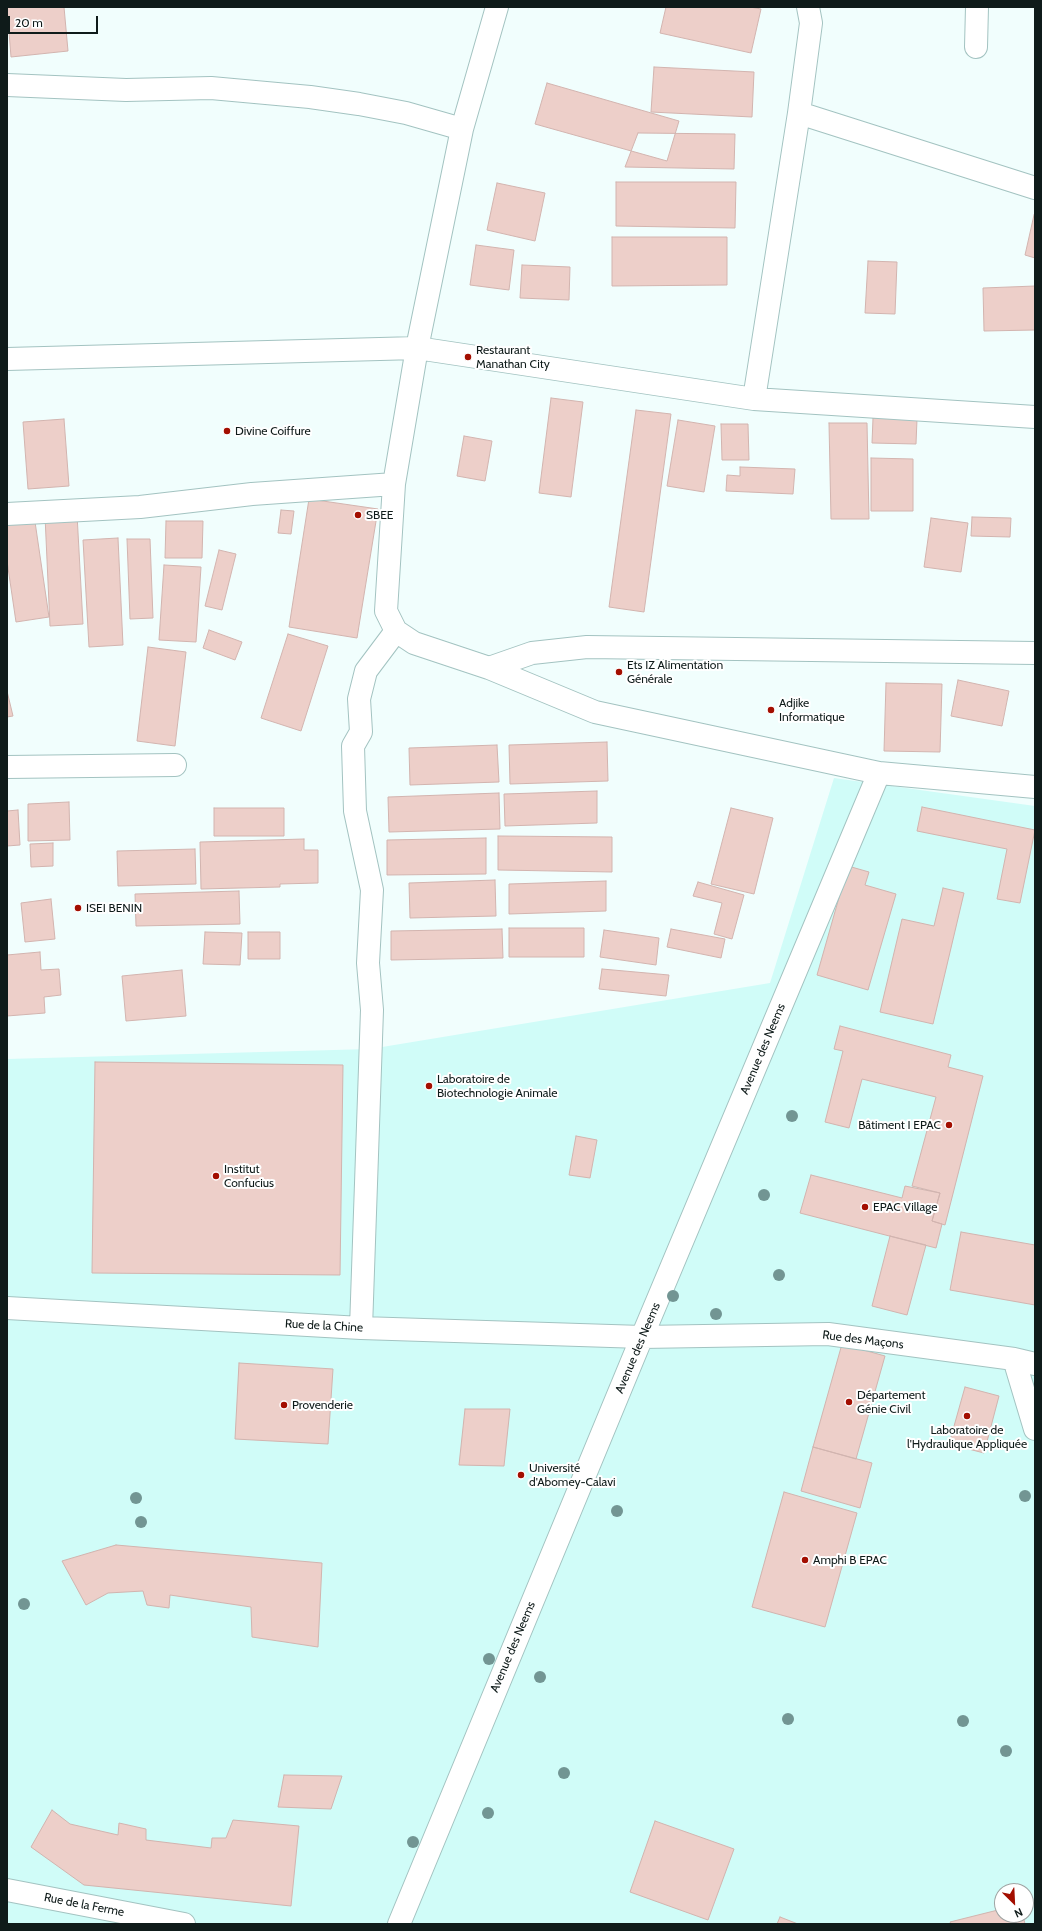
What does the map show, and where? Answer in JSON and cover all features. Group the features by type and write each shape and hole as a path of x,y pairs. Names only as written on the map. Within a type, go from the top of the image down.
{"street":[{"path":"497,7 462,129 417,348 394,484 386,611 396,631 414,643 490,668 595,712 879,774 1035,787"},
{"path":"754,399 799,113 811,23 808,7"},
{"path":"976,47 978,7"},
{"path":"7,85 126,90 211,88 310,97 406,113 462,129"},
{"path":"799,113 1035,188"},
{"path":"7,359 417,348 754,399 1035,417"},
{"path":"7,514 140,507 252,494 394,484"},
{"path":"361,1328 372,1010 368,963 372,890 355,811 353,746 361,732 359,699 366,671 396,631"},
{"path":"490,668 532,653 587,647 1035,653"},
{"path":"7,767 175,765"},
{"name":"Avenue des Neems","path":"399,1924 642,1337 879,774"},
{"name":"Rue de la Chine","path":"7,1308 361,1328 642,1337"},
{"name":"Rue des Maçons","path":"642,1337 828,1334 1014,1359 1035,1364"},
{"path":"1014,1359 1035,1429"},
{"name":"Rue de la Ferme","path":"7,1890 184,1924"}],"shaded area":[{"name":"Université d'Abomey-Calavi","path":"834,778 1035,806 1035,1924 7,1924 7,1059 370,1049 770,983"}],"building":[{"path":"7,7 64,7 68,51 11,57"},
{"path":"666,7 750,7 761,9 751,53 660,33"},
{"path":"654,67 754,72 752,117 651,112"},
{"path":"547,83 679,121 667,161 535,124"},
{"path":"638,133 735,134 734,169 625,167"},
{"path":"616,182 736,182 735,228 616,226"},
{"path":"497,183 545,193 535,241 487,230"},
{"path":"1034,215 1035,216 1035,258 1025,255"},
{"path":"612,237 727,237 727,285 612,286"},
{"path":"476,245 514,250 509,290 470,285"},
{"path":"868,261 897,262 895,314 865,313"},
{"path":"522,265 570,267 569,300 520,298"},
{"path":"1035,286 1035,330 984,331 983,288"},
{"path":"551,398 583,402 571,497 539,493"},
{"path":"636,410 671,414 644,612 609,607"},
{"path":"873,418 917,419 916,444 872,443"},
{"path":"64,419 69,486 28,489 23,422"},
{"path":"678,420 715,426 704,492 667,486"},
{"path":"829,423 867,423 869,519 831,519"},
{"path":"721,424 748,424 749,460 722,460"},
{"path":"464,436 492,441 485,481 457,476"},
{"path":"871,458 913,459 913,511 871,511"},
{"path":"740,467 795,469 793,494 726,491 727,475 740,476"},
{"path":"309,499 378,509 357,638 289,627"},
{"path":"281,510 294,511 291,534 278,533"},
{"path":"77,514 83,624 50,626 45,516"},
{"path":"34,515 49,617 16,622 7,561 7,520"},
{"path":"972,517 1011,518 1010,537 971,536"},
{"path":"931,518 968,523 961,572 924,567"},
{"path":"166,521 203,521 202,558 165,558"},
{"path":"118,538 123,645 89,647 83,540"},
{"path":"127,539 150,539 153,618 130,619"},
{"path":"219,550 236,554 222,610 205,606"},
{"path":"164,565 201,567 196,642 159,640"},
{"path":"209,630 242,642 235,660 203,648"},
{"path":"288,634 328,646 301,731 261,718"},
{"path":"148,647 186,652 175,746 137,741"},
{"path":"958,680 1009,691 1002,726 951,716"},
{"path":"886,683 942,684 940,752 884,751"},
{"path":"7,691 13,716 7,717"},
{"path":"607,742 608,781 510,784 509,745"},
{"path":"497,745 499,782 410,785 409,748"},
{"path":"597,791 597,823 505,826 504,794"},
{"path":"499,793 500,829 389,832 388,797"},
{"path":"69,802 70,840 28,841 28,804"},
{"path":"922,807 1035,830 1020,903 997,899 1007,849 917,831"},
{"path":"214,808 284,808 284,836 214,836"},
{"path":"731,808 773,818 754,894 711,884"},
{"path":"18,810 20,845 7,846 7,811"},
{"path":"498,836 612,837 612,872 498,870"},
{"path":"486,838 486,874 387,875 387,840"},
{"path":"304,839 304,850 318,850 318,883 280,884 280,887 201,889 200,842"},
{"path":"53,843 53,866 31,867 30,844"},
{"path":"195,849 196,884 118,886 117,851"},
{"path":"848,866 869,872 865,885 896,894 868,990 817,975"},
{"path":"495,880 496,916 410,918 409,883"},
{"path":"606,881 606,911 509,914 509,884"},
{"path":"698,882 744,895 732,939 714,934 722,903 693,896"},
{"path":"943,888 964,893 933,1024 880,1012 902,919 934,926"},
{"path":"239,891 240,924 136,926 135,894"},
{"path":"51,899 55,939 25,942 21,903"},
{"path":"509,928 584,928 584,957 509,957"},
{"path":"502,929 503,958 391,960 391,931"},
{"path":"671,929 725,939 721,958 667,947"},
{"path":"604,930 659,938 656,965 600,957"},
{"path":"205,932 242,933 240,965 203,964"},
{"path":"248,932 280,932 280,959 248,959"},
{"path":"40,952 41,970 59,969 61,995 44,997 45,1013 7,1016 7,955"},
{"path":"602,969 669,975 666,996 599,989"},
{"path":"182,970 186,1016 126,1021 122,976"},
{"name":"Bâtiment I EPAC","path":"840,1026 951,1055 948,1067 983,1076 945,1225 932,1221 940,1193 912,1186 936,1097 862,1079 849,1128 825,1122 843,1051 834,1049"},
{"path":"95,1062 343,1065 340,1275 92,1273"},
{"path":"576,1136 597,1140 590,1178 569,1175"},
{"path":"811,1175 902,1198 905,1186 940,1193 932,1221 942,1224 936,1248 800,1213"},
{"path":"961,1232 1035,1245 1035,1305 950,1290"},
{"path":"890,1236 926,1245 907,1315 872,1306"},
{"name":"Département Génie Civil","path":"842,1344 885,1356 856,1459 813,1447"},
{"name":"Provenderie","path":"239,1363 333,1369 328,1444 235,1439"},
{"path":"965,1387 999,1396 984,1453 949,1444"},
{"path":"465,1409 510,1409 504,1466 459,1465"},
{"path":"813,1447 872,1463 860,1508 801,1491"},
{"name":"Amphi B EPAC","path":"784,1492 857,1513 825,1627 752,1607"},
{"path":"116,1545 322,1563 318,1647 252,1637 251,1607 170,1595 169,1608 147,1605 143,1591 108,1593 86,1605 62,1561"},
{"path":"284,1775 342,1776 331,1809 278,1807"},
{"path":"52,1810 70,1824 118,1835 119,1823 146,1829 146,1840 211,1848 212,1838 226,1838 233,1820 299,1826 291,1906 84,1885 31,1847"},
{"path":"655,1821 734,1849 708,1920 630,1892"},
{"path":"994,1911 994,1923 1025,1924 951,1924 950,1922"},
{"path":"780,1917 798,1924 777,1924"}],"place":[{"name":"Restaurant Manathan City","path":"468,357"},
{"name":"Divine Coiffure","path":"227,431"},
{"name":"SBEE","path":"358,515"},
{"name":"Ets IZ Alimentation Générale","path":"619,672"},
{"name":"Adjike Informatique","path":"771,710"},
{"name":"ISEI BENIN","path":"78,908"},
{"name":"Laboratoire de Biotechnologie Animale","path":"429,1086"},
{"name":"Bâtiment I EPAC","path":"949,1125"},
{"name":"Institut Confucius","path":"216,1176"},
{"name":"EPAC Village","path":"865,1207"},
{"name":"Département Génie Civil","path":"849,1402"},
{"name":"Provenderie","path":"284,1405"},
{"name":"Laboratoire de l'Hydraulique Appliquée","path":"967,1416"},
{"name":"Université d'Abomey-Calavi","path":"521,1475"},
{"name":"Amphi B EPAC","path":"805,1560"}]}
